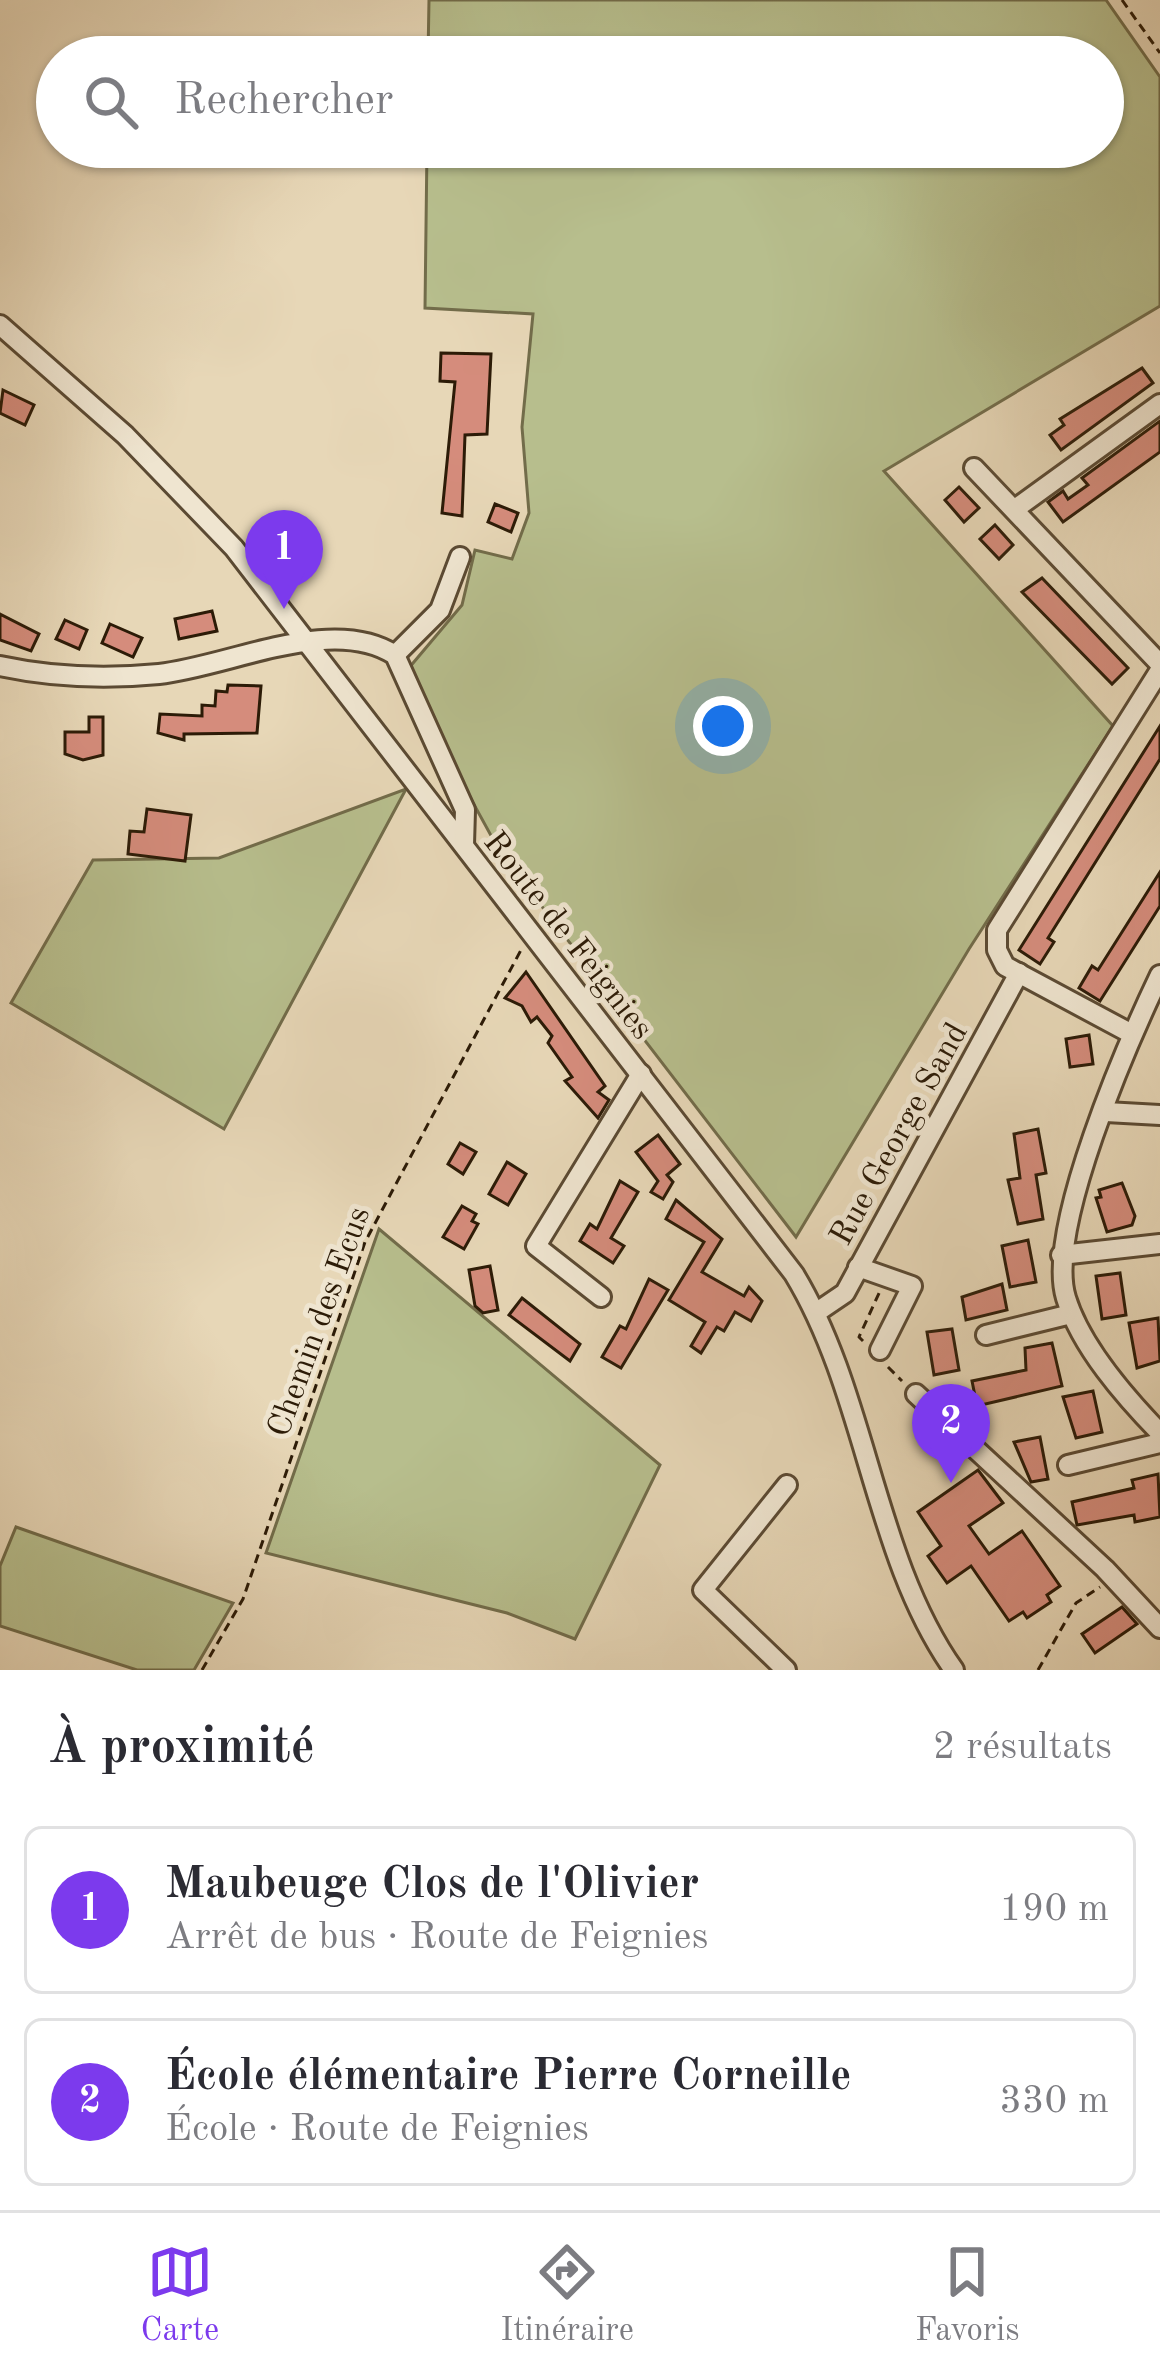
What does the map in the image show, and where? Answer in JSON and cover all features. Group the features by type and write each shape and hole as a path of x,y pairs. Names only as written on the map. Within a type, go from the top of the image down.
{"street":[{"name":"Route de Feignies","path":"0,325 162,472 310,642 817,1312 915,1596 954,1670"},
{"path":"1015,509 1160,404"},
{"path":"974,468 1160,667 997,930 997,950 1005,966 1132,1034"},
{"path":"395,655 440,610 460,557"},
{"path":"0,666 89,676 157,674 347,636 373,640 395,655 465,810 464,845"},
{"name":"Rue George Sand","path":"817,1312 844,1293 1019,973"},
{"path":"1160,976 1132,1034 1070,1210 1061,1256 1071,1314 1160,1433"},
{"path":"601,1297 536,1246 641,1074"},
{"path":"1106,1112 1160,1115"},
{"path":"1061,1256 1160,1244"},
{"path":"857,1270 912,1286 879,1354"},
{"path":"986,1335 1071,1314"},
{"path":"916,1394 1160,1628"},
{"path":"1068,1465 1160,1443"},
{"path":"786,1670 703,1590 787,1485"}],"path":[{"path":"1122,0 1160,53"},
{"name":"Chemin des Ecus","path":"202,1670 242,1599 258,1558 365,1242 518,953 538,940"},
{"path":"857,1270 880,1288 859,1337 916,1394"},
{"path":"1038,1670 1076,1603 1113,1578"}],"green space":[{"path":"429,0 1106,0 1160,77 1160,306 884,471 1113,726 969,949 796,1237 500,852 403,675 462,605 475,550 512,559 529,513 522,427 533,314 425,308 427,168 1124,168 1124,36 428,36"},
{"path":"406,789 224,1129 11,1003 93,860 219,858"},
{"path":"379,1229 660,1465 575,1639 507,1613 266,1553"},
{"path":"16,1527 233,1603 194,1670 137,1670 0,1626 0,1566"}],"building":[{"path":"441,353 491,354 487,434 465,435 462,516 442,513 455,382 440,381"},
{"path":"1142,368 1153,383 1061,450 1050,435 1064,425 1060,419"},
{"path":"3,390 34,405 25,425 0,413"},
{"path":"1160,421 1160,452 1063,522 1048,502 1063,491 1068,499 1088,485 1082,478"},
{"path":"959,487 979,508 964,522 945,500"},
{"path":"495,504 518,513 511,532 488,522"},
{"path":"995,525 1013,545 999,559 980,539"},
{"path":"1042,578 1128,668 1112,684 1022,592"},
{"path":"212,611 217,631 179,639 175,619"},
{"path":"0,614 39,634 31,651 0,640"},
{"path":"65,620 87,630 79,649 56,639"},
{"path":"110,624 142,638 133,657 102,643"},
{"path":"228,685 261,686 257,733 184,734 184,740 158,733 160,714 202,716 202,705 215,706 216,691 227,692"},
{"path":"89,717 103,717 103,755 83,760 65,754 65,732 89,732"},
{"path":"1160,726 1160,759 1048,938 1054,942 1040,964 1019,950"},
{"path":"147,809 191,815 185,861 128,854 130,831 144,832"},
{"path":"1160,872 1160,906 1100,1001 1079,988 1092,966 1098,970"},
{"path":"526,972 605,1086 598,1092 609,1100 598,1118 565,1081 572,1077 548,1043 552,1036 537,1017 531,1022 522,1006 505,998"},
{"path":"1089,1035 1093,1064 1070,1067 1066,1039"},
{"path":"1038,1129 1046,1173 1036,1175 1043,1219 1018,1224 1008,1180 1020,1178 1014,1134"},
{"path":"658,1135 680,1164 667,1175 673,1182 663,1199 651,1192 658,1181 636,1152"},
{"path":"460,1143 476,1152 463,1174 448,1164"},
{"path":"507,1162 526,1174 508,1205 489,1194"},
{"path":"620,1181 638,1192 611,1238 624,1246 613,1263 580,1241 590,1224 597,1229"},
{"path":"1122,1183 1135,1216 1132,1225 1107,1232 1096,1198 1101,1197 1099,1190"},
{"path":"676,1200 722,1239 702,1272 744,1296 749,1287 762,1301 751,1321 735,1312 724,1331 717,1327 701,1353 691,1346 705,1322 669,1300 704,1242 666,1219"},
{"path":"462,1206 476,1214 472,1221 478,1224 464,1249 443,1237"},
{"path":"1028,1240 1036,1282 1010,1287 1002,1246"},
{"path":"490,1266 498,1310 483,1313 475,1306 469,1270"},
{"path":"1120,1273 1126,1315 1102,1319 1096,1276"},
{"path":"649,1279 668,1290 621,1368 602,1357 620,1326 626,1329"},
{"path":"1002,1284 1007,1310 966,1320 962,1297"},
{"path":"522,1298 580,1344 570,1361 509,1315"},
{"path":"1158,1318 1160,1361 1137,1368 1129,1323"},
{"path":"952,1329 959,1370 934,1375 927,1332"},
{"path":"1052,1343 1062,1386 977,1406 972,1381 1026,1370 1025,1348"},
{"path":"1093,1391 1102,1432 1076,1438 1063,1397"},
{"path":"1040,1437 1048,1479 1031,1482 1014,1442"},
{"path":"978,1470 1003,1503 969,1526 989,1554 1022,1531 1060,1586 1047,1595 1051,1602 1027,1618 1023,1612 1009,1621 971,1566 947,1583 928,1556 941,1546 918,1512"},
{"path":"1158,1474 1160,1517 1135,1522 1134,1515 1077,1525 1072,1502 1134,1488 1132,1480"},
{"path":"1122,1607 1137,1624 1095,1653 1082,1634"}],"place":[{"name":"Maubeuge Clos de l'Olivier","path":"284,609"},
{"name":"École élémentaire Pierre Corneille","path":"951,1483"}]}
